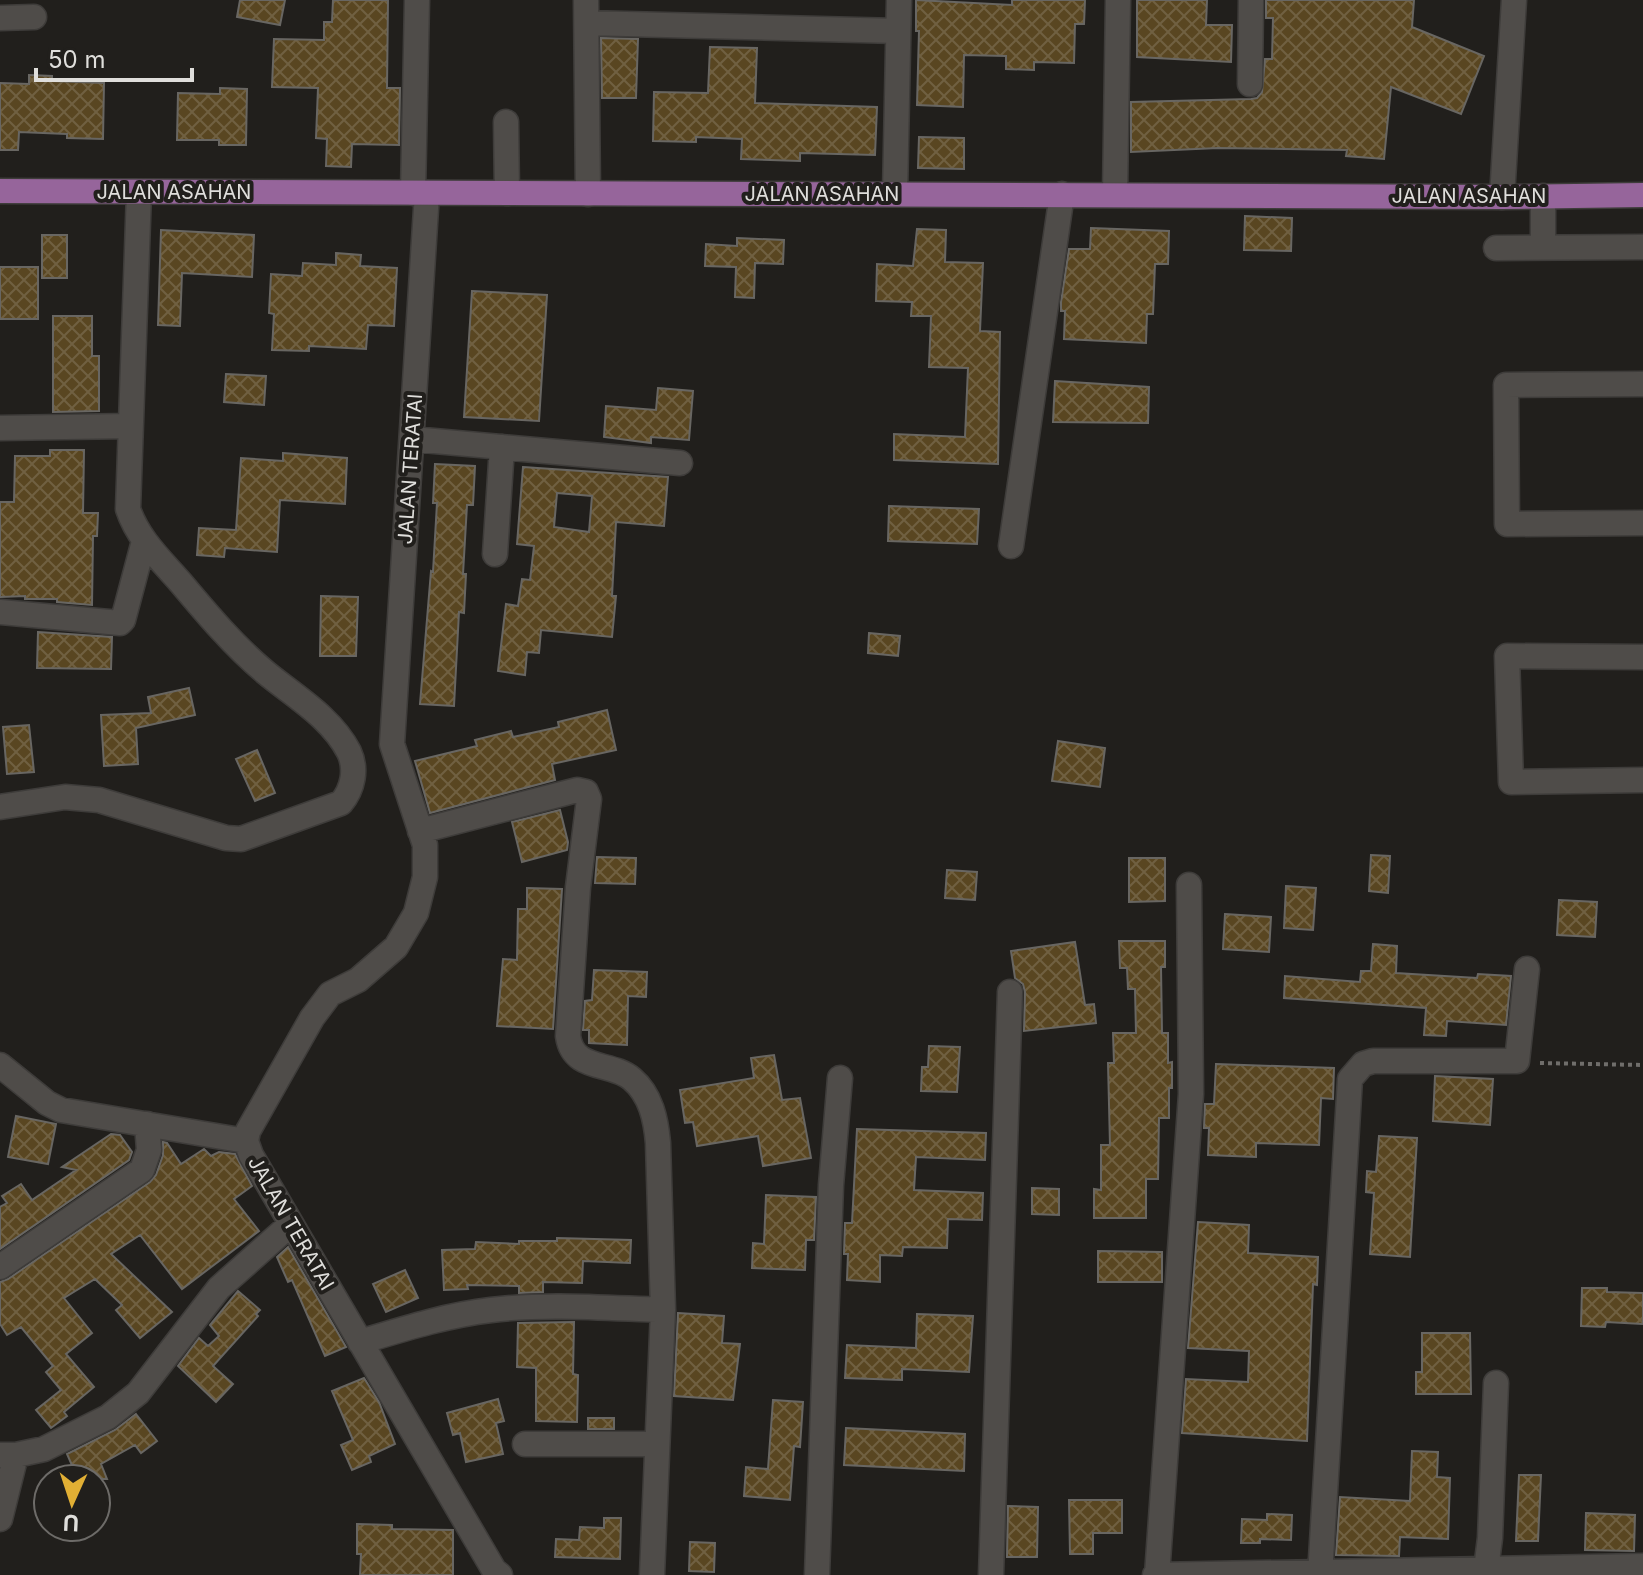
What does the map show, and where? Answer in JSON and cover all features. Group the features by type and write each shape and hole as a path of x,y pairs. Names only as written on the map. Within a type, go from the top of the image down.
{"main road":[{"name":"JALAN ASAHAN","path":"0,191 1643,195"}],"street":[{"name":"JALAN TERATAI","path":"417,0 420,193 412,439 392,744 425,845 425,877 416,913 396,947 358,980 330,994 312,1018 248,1131 246,1141 251,1155 496,1573"},
{"path":"895,194 899,0"},
{"path":"1115,194 1118,0"},
{"path":"1250,84 1251,0"},
{"path":"1502,197 1514,0"},
{"path":"588,194 587,11 898,31"},
{"path":"0,18 34,17"},
{"path":"506,122 507,193"},
{"path":"0,807 65,797 99,800 226,838 241,839 341,803 351,791 350,753 335,734 316,711 263,670 214,622 144,541 128,509 139,192"},
{"path":"1011,546 1062,194"},
{"path":"1543,196 1543,246"},
{"path":"1496,248 1643,247"},
{"path":"1643,384 1506,385 1507,524 1643,523"},
{"path":"0,428 130,426"},
{"path":"412,439 680,463"},
{"path":"495,554 502,447"},
{"path":"0,612 120,623 144,541"},
{"path":"1643,657 1507,656 1511,782 1643,780"},
{"path":"420,831 577,790 586,792 589,808 578,887 569,1047 582,1060 630,1077 645,1093 656,1121 663,1310 652,1575"},
{"path":"1189,885 1191,1094 1156,1575 1643,1566"},
{"path":"1321,1573 1350,1079 1363,1064 1373,1061 1517,1061 1527,969"},
{"path":"991,1575 1010,992"},
{"path":"0,1065 47,1103 61,1110 246,1141"},
{"path":"817,1575 831,1185 840,1078"},
{"path":"0,1267 142,1170 149,1150 147,1124"},
{"path":"0,1519 8,1455 44,1449 108,1417 138,1393 219,1288 291,1224"},
{"path":"360,1342 428,1322 491,1310 552,1307 663,1310"},
{"path":"1486,1569 1496,1383"},
{"path":"525,1444 657,1444"}],"path":[{"path":"1517,1061 1643,1065"}],"building":[{"path":"240,0 285,0 280,25 237,17"},
{"path":"333,0 388,0 387,88 400,88 399,145 352,144 351,167 326,166 327,139 316,138 318,88 272,87 274,39 324,40 324,22 332,22"},
{"path":"916,0 1012,5 1012,0 1085,0 1084,24 1075,24 1074,63 1034,62 1034,70 1006,69 1006,56 964,55 963,107 917,105 919,31 916,31"},
{"path":"1137,0 1207,0 1206,25 1232,25 1231,62 1137,57"},
{"path":"1266,0 1414,0 1412,27 1484,56 1461,114 1391,87 1384,159 1346,156 1347,150 1218,148 1131,152 1131,102 1257,98 1262,92 1265,59 1272,59 1273,18 1266,18"},
{"path":"601,38 638,39 636,98 602,98"},
{"path":"710,47 757,48 755,103 877,107 875,155 800,153 800,161 741,159 742,139 696,137 696,142 653,141 654,92 708,93"},
{"path":"29,75 52,76 52,81 104,83 103,139 19,132 18,150 0,150 0,83 29,84"},
{"path":"220,88 247,89 246,145 219,145 219,140 177,140 178,93 220,94"},
{"path":"919,137 964,138 964,169 918,168"},
{"path":"1245,216 1292,218 1291,251 1244,250"},
{"path":"1091,228 1169,231 1168,264 1155,264 1153,314 1147,314 1146,343 1064,339 1065,311 1061,311 1061,302 1069,249 1090,249"},
{"path":"917,229 946,230 945,262 983,263 980,331 1000,332 998,464 894,460 894,434 965,437 968,368 929,367 931,316 911,316 912,302 876,301 877,264 913,266"},
{"path":"161,230 254,235 252,277 182,273 180,326 158,325"},
{"path":"42,235 67,235 67,278 42,278"},
{"path":"737,238 784,240 783,264 755,263 754,298 735,297 736,267 705,266 706,244 737,246"},
{"path":"336,253 361,255 360,266 397,268 394,326 368,325 366,349 309,346 309,351 272,350 274,314 269,313 271,274 302,276 303,263 336,265"},
{"path":"0,267 38,267 38,319 0,319"},
{"path":"472,291 547,295 539,421 464,417"},
{"path":"53,316 92,316 92,356 99,356 99,411 53,412"},
{"path":"226,374 266,376 264,405 224,402"},
{"path":"1055,381 1149,387 1148,423 1053,422"},
{"path":"658,388 693,391 689,440 651,437 651,443 604,437 606,406 656,410"},
{"path":"50,450 84,450 83,513 98,513 97,536 93,536 92,605 57,602 57,599 25,599 25,596 0,597 0,502 14,502 15,456 50,456"},
{"path":"283,453 347,458 345,504 280,500 277,552 225,548 224,557 197,555 199,528 236,530 241,458 283,461"},
{"path":"435,464 475,466 473,505 467,505 464,613 459,612 454,706 420,704 433,572 437,503 433,503"},
{"path":"523,467 668,477 664,526 616,522 612,596 616,596 612,637 541,630 539,653 527,652 525,675 498,671 506,604 518,606 522,579 530,580 534,546 517,544","holes":["557,493 592,496 589,532 554,527"]},
{"path":"889,506 979,509 977,544 888,541"},
{"path":"321,596 358,597 356,656 320,656"},
{"path":"38,632 112,637 111,669 37,668"},
{"path":"869,633 900,636 898,656 868,653"},
{"path":"189,688 195,715 136,728 138,764 104,766 101,715 151,713 148,697"},
{"path":"607,710 616,750 552,764 555,780 430,813 415,761 477,746 475,740 511,731 513,737 559,727 558,722"},
{"path":"29,725 34,772 7,774 3,727"},
{"path":"1058,741 1105,748 1100,787 1052,781"},
{"path":"257,750 275,793 255,801 236,759"},
{"path":"560,810 567,850 522,862 512,822"},
{"path":"1371,855 1390,856 1388,893 1369,891"},
{"path":"597,857 636,858 635,884 595,883"},
{"path":"1129,858 1165,858 1165,901 1129,902"},
{"path":"947,870 977,872 975,900 945,898"},
{"path":"1286,886 1316,888 1313,930 1284,928"},
{"path":"527,888 562,889 553,1029 497,1026 503,959 517,960 518,909 527,909"},
{"path":"1559,900 1597,902 1595,937 1557,935"},
{"path":"1225,914 1271,917 1269,952 1223,949"},
{"path":"1119,941 1165,941 1165,967 1161,967 1162,1033 1168,1033 1172,1088 1169,1088 1169,1118 1159,1118 1158,1179 1146,1179 1146,1218 1094,1218 1094,1189 1101,1190 1101,1145 1110,1145 1108,1063 1114,1063 1113,1033 1136,1033 1135,989 1128,989 1127,968 1120,968"},
{"path":"1075,942 1085,1005 1094,1004 1096,1023 1024,1031 1025,992 1023,984 1015,978 1011,951"},
{"path":"1373,944 1397,946 1396,973 1477,978 1478,974 1511,976 1506,1025 1447,1021 1446,1036 1424,1035 1426,1008 1284,998 1285,976 1360,982 1361,971 1371,971"},
{"path":"594,970 647,972 646,997 628,996 627,1045 589,1043 589,1030 583,1030 585,1001 592,1000"},
{"path":"929,1046 960,1047 957,1092 921,1091 922,1067 928,1067"},
{"path":"774,1055 782,1100 800,1098 811,1158 763,1166 758,1136 697,1146 693,1122 685,1123 680,1090 754,1078 751,1058"},
{"path":"1216,1064 1334,1068 1333,1099 1321,1098 1319,1145 1256,1143 1256,1157 1208,1155 1209,1128 1204,1128 1205,1104 1214,1104"},
{"path":"1435,1076 1493,1079 1490,1125 1433,1121"},
{"path":"16,1116 56,1124 48,1164 8,1157"},
{"path":"857,1129 986,1133 985,1160 916,1157 914,1190 983,1193 982,1220 948,1219 947,1248 903,1247 902,1256 880,1255 880,1282 847,1280 845,1223 852,1223"},
{"path":"111,1134 120,1135 132,1152 129,1160 0,1249 0,1207 7,1203 2,1196 21,1184 32,1200 76,1170 62,1167"},
{"path":"1379,1136 1417,1138 1410,1257 1370,1254 1374,1193 1366,1192 1367,1171 1376,1172"},
{"path":"163,1142 167,1143 181,1164 204,1149 211,1156 219,1152 235,1154 252,1186 234,1199 259,1231 182,1289 140,1235 111,1254 172,1312 140,1338 116,1310 122,1305 95,1279 64,1298 92,1333 66,1354 94,1387 64,1412 67,1416 51,1428 36,1410 61,1390 46,1372 53,1366 21,1327 7,1335 0,1324 0,1282 150,1182 163,1155"},
{"path":"1032,1188 1059,1189 1059,1215 1032,1214"},
{"path":"766,1195 816,1197 814,1240 806,1240 805,1270 752,1268 753,1243 764,1244"},
{"path":"1198,1222 1249,1225 1248,1253 1318,1257 1317,1285 1313,1284 1307,1441 1182,1433 1186,1379 1248,1382 1249,1351 1188,1348"},
{"path":"557,1238 631,1240 630,1263 583,1261 582,1283 543,1282 543,1292 519,1293 519,1286 467,1285 468,1289 444,1290 442,1250 475,1249 476,1242 519,1244 519,1241 557,1241"},
{"path":"288,1247 346,1347 325,1356 292,1280 288,1282 277,1257"},
{"path":"1098,1251 1162,1252 1162,1282 1098,1282"},
{"path":"405,1270 418,1298 386,1312 373,1284"},
{"path":"1582,1288 1643,1293 1643,1324 1606,1322 1605,1327 1581,1326"},
{"path":"238,1291 260,1310 213,1366 233,1384 216,1402 178,1366 199,1338 208,1346 219,1336 210,1325"},
{"path":"678,1313 724,1316 722,1343 740,1344 733,1400 674,1396"},
{"path":"917,1314 973,1316 969,1372 902,1369 902,1380 845,1378 847,1345 916,1348"},
{"path":"574,1322 573,1374 578,1375 577,1422 536,1421 536,1368 517,1367 518,1323"},
{"path":"1422,1333 1470,1333 1471,1394 1416,1394 1416,1372 1422,1372"},
{"path":"364,1378 379,1402 395,1444 369,1456 371,1462 352,1470 341,1445 353,1440 332,1391"},
{"path":"498,1399 504,1421 496,1423 503,1454 466,1462 460,1433 453,1435 447,1413"},
{"path":"773,1400 803,1402 800,1447 794,1446 790,1500 744,1496 746,1467 768,1469"},
{"path":"136,1414 157,1441 141,1453 135,1445 103,1463 71,1463 67,1454 115,1430"},
{"path":"588,1418 614,1418 614,1429 588,1429"},
{"path":"846,1428 965,1434 964,1471 844,1465"},
{"path":"1412,1451 1438,1452 1437,1477 1450,1478 1448,1539 1400,1537 1399,1556 1336,1555 1340,1497 1410,1501"},
{"path":"1519,1475 1541,1475 1538,1541 1516,1541"},
{"path":"1069,1500 1122,1500 1122,1533 1093,1533 1093,1554 1070,1554"},
{"path":"1008,1506 1038,1507 1037,1557 1007,1557"},
{"path":"1586,1513 1635,1515 1634,1551 1585,1550"},
{"path":"1267,1514 1292,1515 1291,1540 1260,1539 1260,1543 1241,1543 1242,1519 1267,1520"},
{"path":"604,1518 621,1518 620,1559 555,1557 556,1539 579,1540 580,1527 604,1528"},
{"path":"357,1524 392,1525 392,1529 453,1530 453,1575 360,1575"},
{"path":"690,1542 715,1543 714,1572 689,1571"}]}
